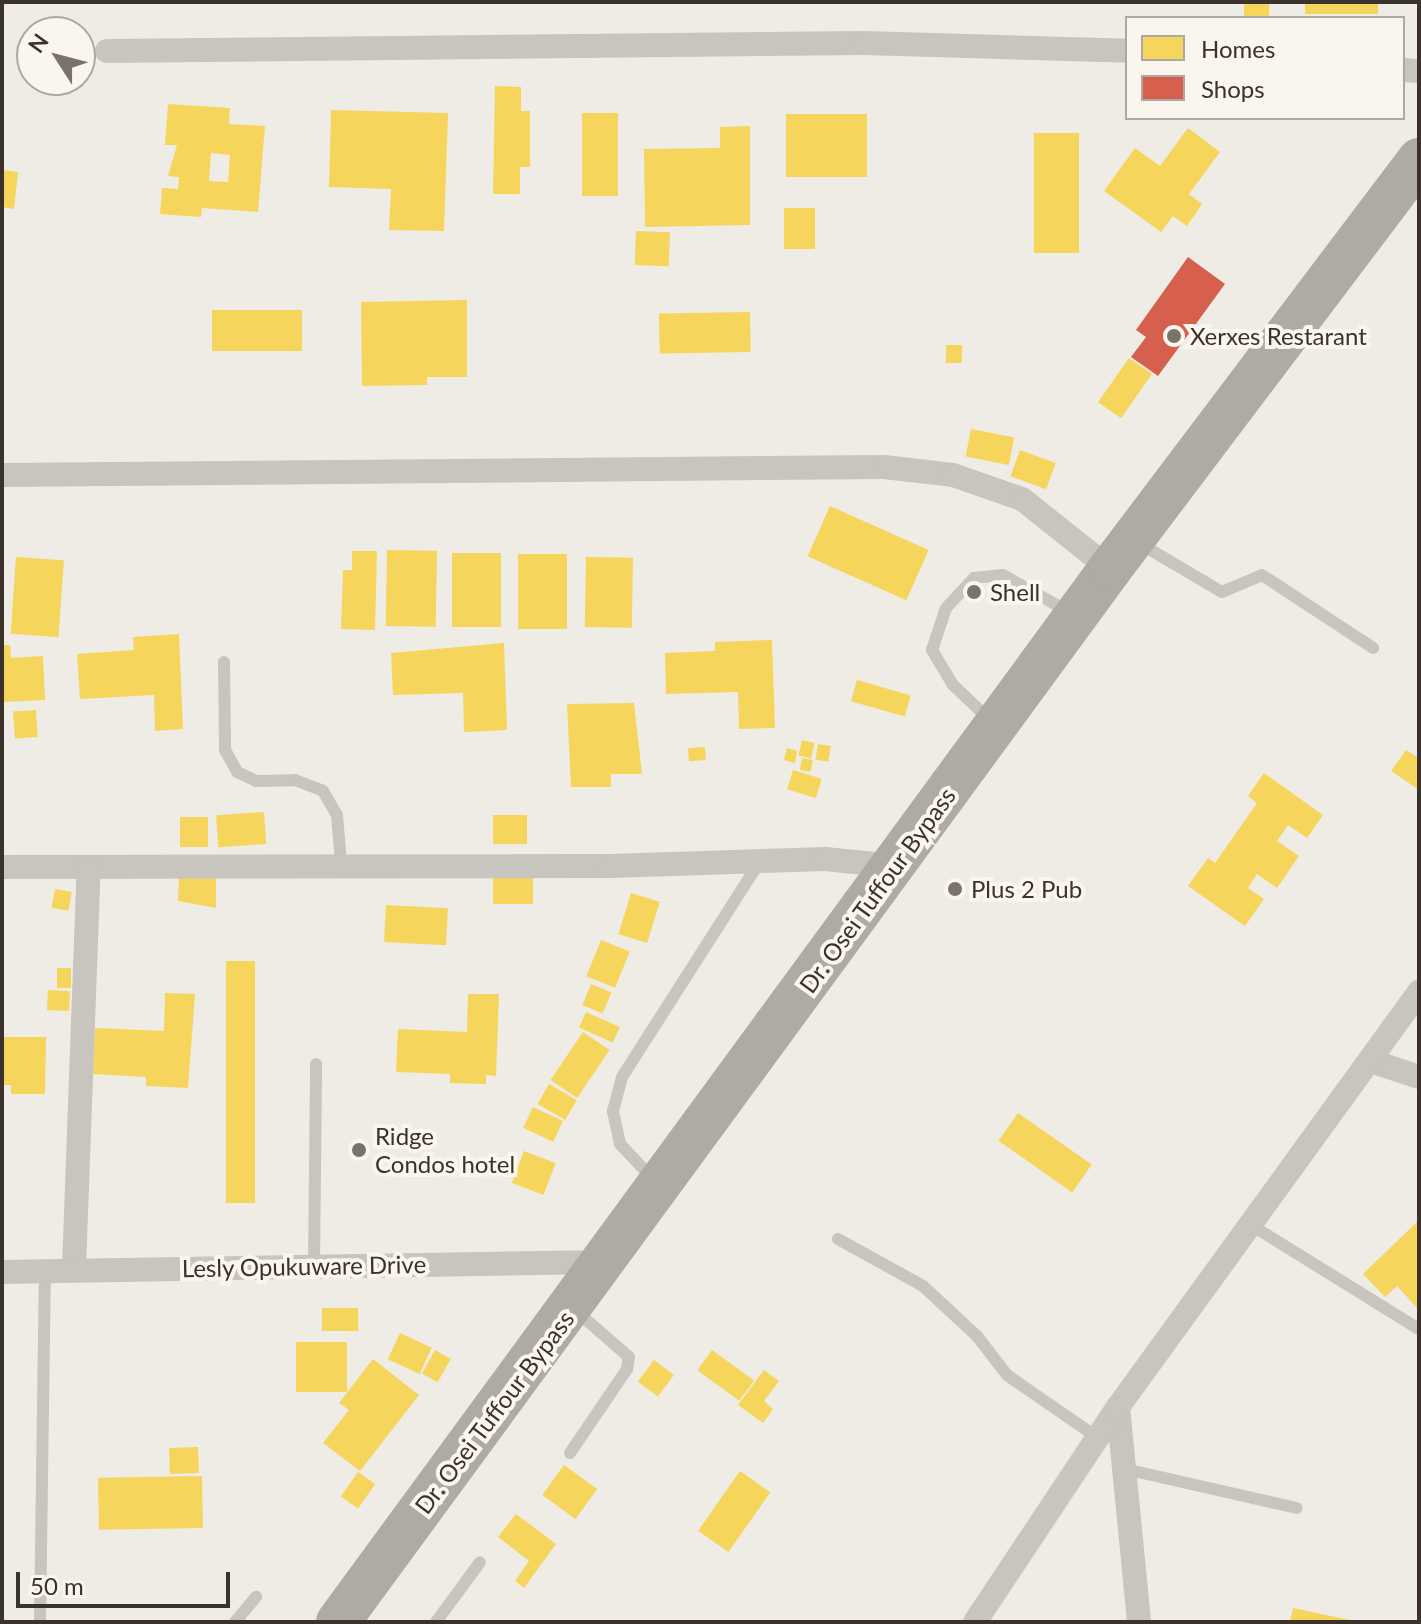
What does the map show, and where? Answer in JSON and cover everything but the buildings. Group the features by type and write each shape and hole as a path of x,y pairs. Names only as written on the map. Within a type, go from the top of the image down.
{"highway":[{"name":"Dr. Osei Tuffour Bypass","path":"338,1622 606,1262 1122,554 1419,160"}],"street":[{"path":"107,51 864,43 1125,51"},
{"path":"2,475 884,467 953,475 1022,499 1122,554"},
{"path":"2,867 825,859 895,866"},
{"path":"74,1268 89,867"},
{"path":"975,1622 1118,1407 1419,992"},
{"path":"1371,1061 1419,1077"},
{"name":"Lesly Opukuware Drive","path":"2,1272 74,1268 606,1262"},
{"path":"1118,1407 1139,1622"}],"lane":[{"path":"1122,554 1222,592 1262,575 1373,648"},
{"path":"996,726 953,685 932,650 946,608 974,578 1003,575 1077,616"},
{"path":"224,662 225,750 237,772 256,781 295,780 323,791 337,815 341,864"},
{"path":"660,1187 620,1144 613,1111 622,1077 760,861"},
{"path":"314,1266 316,1064"},
{"path":"1251,1225 1419,1329"},
{"path":"838,1239 923,1286 977,1336 1007,1375 1098,1438"},
{"path":"40,1622 45,1272"},
{"path":"570,1453 627,1369 629,1357 572,1307"},
{"path":"1125,1469 1297,1508"},
{"path":"436,1622 480,1562"},
{"path":"235,1622 256,1597"}],"place":[{"name":"Xerxes Restarant","path":"1174,336"},
{"name":"Shell","path":"974,592"},
{"name":"Plus 2 Pub","path":"955,889"},
{"name":"Ridge Condos hotel","path":"359,1150"}]}
